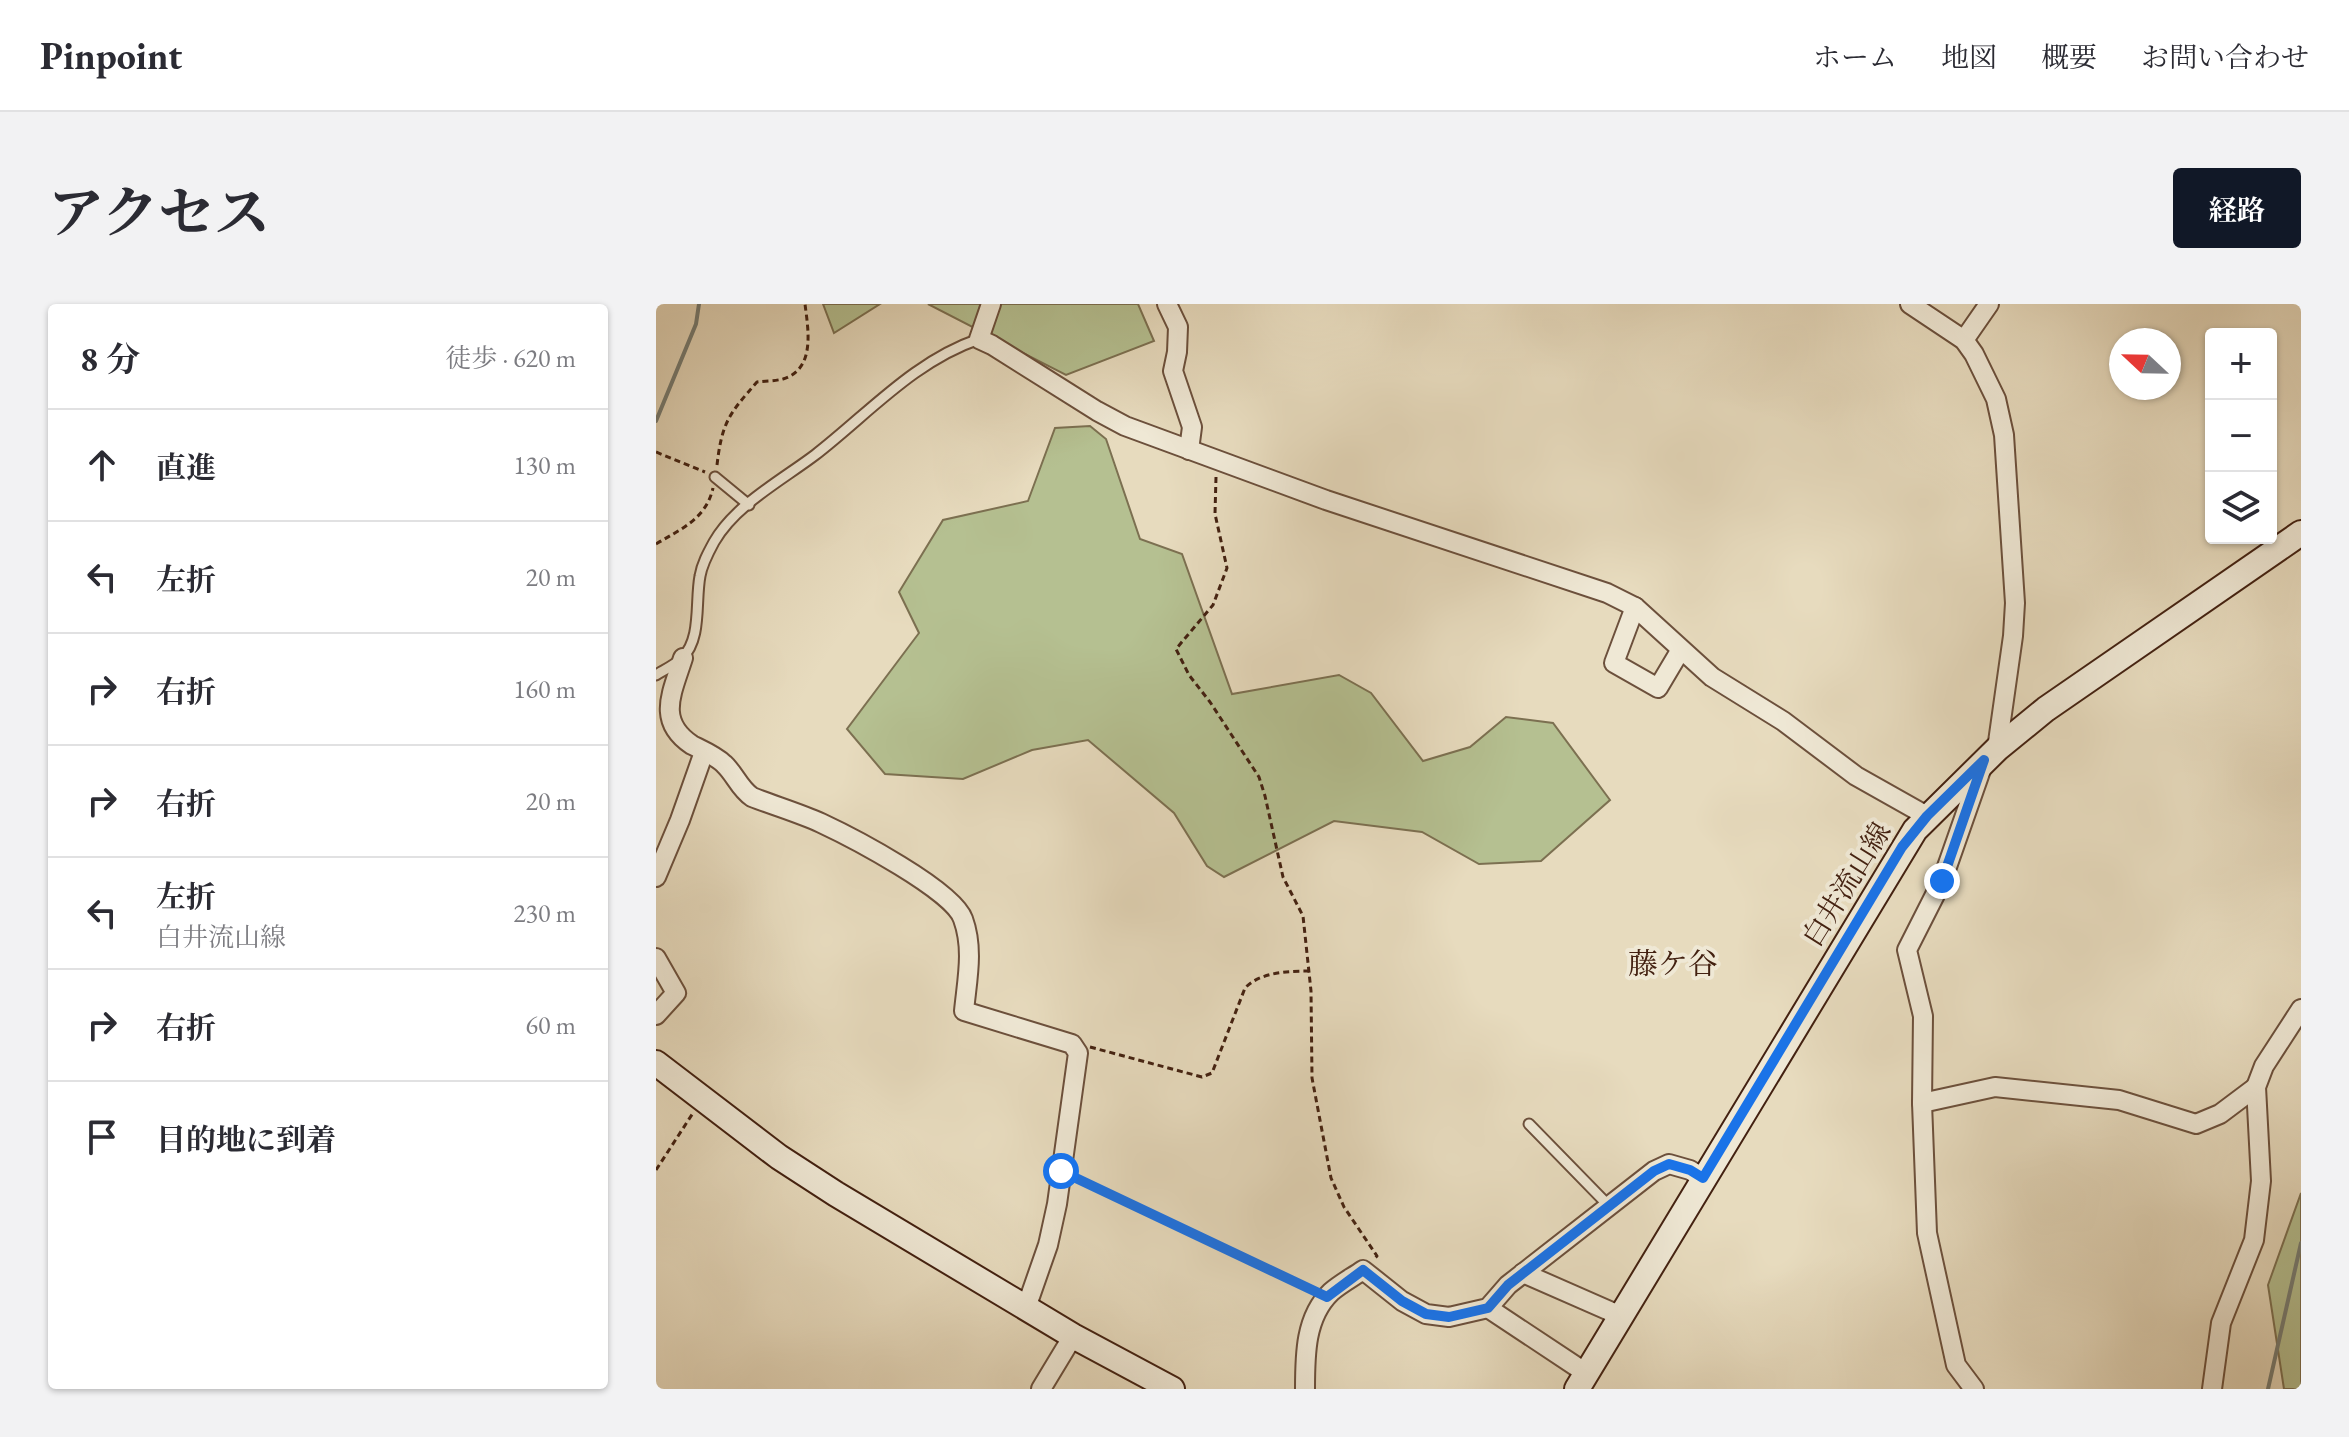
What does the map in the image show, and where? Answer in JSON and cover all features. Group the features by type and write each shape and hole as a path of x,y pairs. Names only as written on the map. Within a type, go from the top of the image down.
{"main road":[{"name":"白井流山線","path":"1582,1381 1902,847 1927,816 1990,755 2046,709 2301,533"},
{"path":"658,1061 701,1099 824,1187 1073,1336 1172,1389"}],"street":[{"path":"991,304 979,339 1125,426 1216,461 1607,593 1635,607 1712,677 1783,721 1856,776 1927,816"},
{"path":"1167,304 1178,327 1173,371 1192,427 1189,450"},
{"path":"1910,304 1964,340 1996,399 2004,435 2015,603 2013,636 1990,755 1942,881 1907,950 1923,1016 1922,1103 1927,1233 1956,1365 1974,1389"},
{"path":"1964,340 1989,304"},
{"path":"1635,607 1614,663 1658,688 1680,651"},
{"path":"683,658 667,707 669,722 680,737 724,763 742,790 752,797 819,822 856,841 952,902 963,917 970,953 964,1011 1072,1044 1078,1053 1048,1245 1026,1308"},
{"path":"656,877 704,752"},
{"path":"656,958 676,993 656,1015"},
{"path":"2212,1389 2221,1323 2254,1240 2261,1181 2256,1087 2264,1066 2301,1009"},
{"path":"1922,1103 1995,1087 2038,1090 2119,1100 2196,1124 2220,1114 2256,1087"},
{"path":"1305,1389 1305,1357 1310,1328 1327,1297 1363,1270 1402,1301 1426,1314 1449,1317 1488,1308 1508,1285 1654,1171 1669,1164 1690,1170 1703,1178"},
{"path":"1523,1273 1621,1316"},
{"path":"1488,1308 1582,1381"},
{"path":"1041,1389 1073,1336"}],"lane":[{"path":"656,675 683,658 694,638 704,561 715,539 733,518 909,376 949,351 979,339"},
{"path":"715,477 749,505"},
{"path":"1529,1124 1609,1206"}],"path":[{"path":"656,544 682,531 704,510 715,477 720,437 728,414 757,382 786,379 805,360 809,338 805,304"},
{"path":"656,452 715,477"},
{"path":"1216,461 1215,514 1227,568 1213,605 1176,649 1189,675 1259,777 1283,877 1303,916 1310,971 1312,1078 1318,1120 1331,1178 1344,1207 1377,1256 1363,1270"},
{"path":"1075,1048 1086,1046 1202,1077 1212,1073 1245,988 1253,980 1291,971 1310,971"},
{"path":"656,1170 701,1099"},
{"path":"1061,1171 1327,1297"}],"green space":[{"path":"823,304 880,304 834,333"},
{"path":"928,304 1138,304 1154,341 1066,375"},
{"path":"1090,426 1106,439 1140,539 1182,554 1232,694 1339,675 1371,693 1423,761 1470,747 1506,717 1553,723 1610,800 1541,861 1479,864 1422,832 1334,821 1224,877 1207,866 1174,813 1088,740 1032,750 963,779 885,774 847,729 919,633 899,592 943,520 1028,501 1055,428"},
{"path":"2301,1193 2301,1389 2284,1389 2268,1285"}],"waterway":[{"path":"656,421 696,324 699,304"},
{"path":"2268,1389 2301,1243"}],"district":[{"name":"藤ケ谷","path":"1673,963"}],"route":[{"path":"1061,1171 1327,1297 1363,1270 1402,1301 1426,1314 1449,1317 1488,1308 1508,1285 1654,1171 1669,1164 1690,1170 1703,1178 1902,847 1927,816 1984,760 1942,881"}]}
